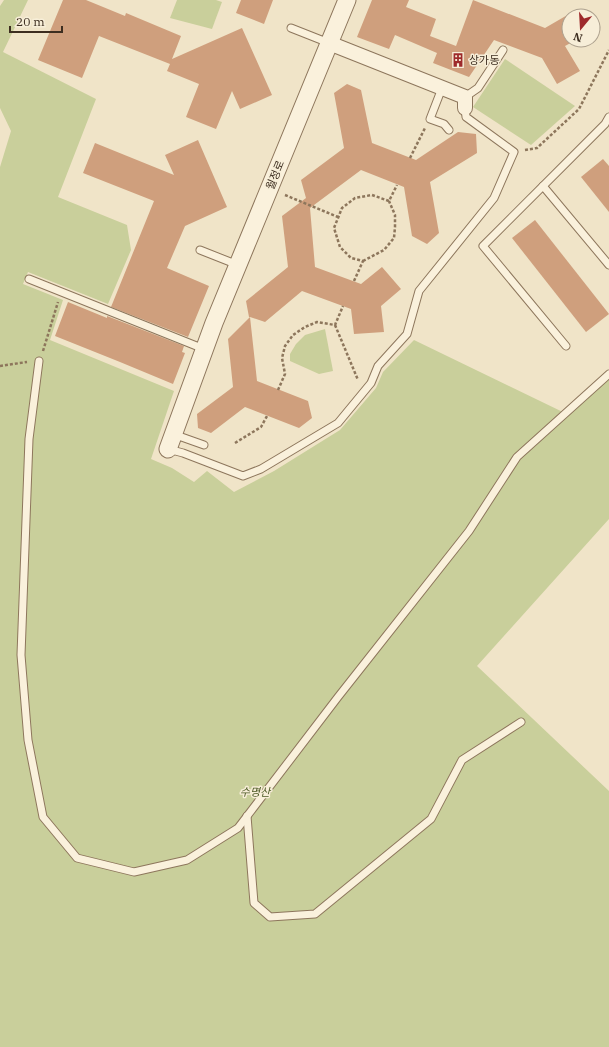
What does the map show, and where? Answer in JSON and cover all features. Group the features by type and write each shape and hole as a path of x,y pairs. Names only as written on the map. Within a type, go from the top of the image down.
{"street":[{"name":"월정로","path":"170,441 204,349 347,0"},
{"path":"329,43 442,88 465,103"}],"lane":[{"path":"291,28 329,43"},
{"path":"170,441 183,453 242,476 261,469 338,423 371,383 378,366 408,334 419,291 494,198 514,152 466,117 465,103 478,88 503,50"},
{"path":"442,88 430,119 444,124 449,130"},
{"path":"566,346 483,246 543,186 607,126 609,117"},
{"path":"543,186 609,265"},
{"path":"200,250 238,265"},
{"path":"29,279 204,349"},
{"path":"39,361 29,439 21,655 28,740 43,817 77,858 134,872 187,860 238,828 338,697 469,531 517,457 609,374"},
{"path":"170,441 204,445"},
{"path":"247,816 254,903 270,917 315,914 431,820 462,760 521,722"}],"path":[{"path":"514,152 537,148 579,109 609,50"},
{"path":"410,158 430,119"},
{"path":"389,201 397,185"},
{"path":"270,189 338,217"},
{"path":"354,281 362,261 384,250 394,238 395,215 389,201 372,194 355,198 342,208 334,228 340,247 351,258 362,261"},
{"path":"0,366 39,361 61,292"},
{"path":"343,306 335,325 364,392"},
{"path":"278,390 285,374 282,358 285,346 293,335 305,327 317,322 335,325"},
{"path":"235,443 262,427 267,416"}],"green space":[{"name":"수명산","path":"4,0 28,0 3,52 96,99 58,197 127,225 131,250 108,304 28,272 23,284 63,300 50,340 174,391 151,459 172,468 194,482 207,471 234,492 274,471 340,430 376,388 383,372 414,340 569,415 609,377 609,519 477,666 609,791 609,1047 0,1047 0,167 11,131 0,108 0,6"},
{"path":"177,0 216,0 222,2 212,29 170,18"},
{"path":"505,59 575,106 531,145 473,107"},
{"path":"325,329 333,371 319,374 290,361 290,354 296,344 305,335"}],"building":[{"path":"63,0 86,0 125,16 126,13 181,36 172,59 242,28 272,95 240,109 232,91 216,129 186,117 199,84 167,71 170,64 99,36 82,78 38,60"},
{"path":"241,0 273,0 264,24 236,13"},
{"path":"372,0 409,0 406,7 436,19 430,36 456,46 473,0 545,28 561,19 561,48 566,48 580,71 557,84 542,58 494,40 469,77 433,63 437,53 395,35 389,49 357,37"},
{"path":"347,84 361,90 372,143 416,160 458,132 476,134 477,153 430,182 439,233 427,244 412,236 404,187 361,170 310,208 315,267 361,284 382,267 401,289 381,306 384,332 354,334 351,309 302,291 265,322 249,317 246,301 288,267 282,216 306,198 301,180 344,148 334,93"},
{"path":"198,140 227,207 185,226 167,268 209,286 188,337 111,307 154,201 83,173 95,143 174,175 165,155"},
{"path":"603,159 609,166 609,212 581,177"},
{"path":"535,220 609,314 586,332 512,238"},
{"path":"68,302 184,346 182,352 185,353 173,384 55,336"},
{"path":"250,317 257,381 308,401 312,418 299,428 245,407 211,433 198,428 197,414 233,387 228,339"}],"place":[{"name":"상가동","path":"458,60"}]}
